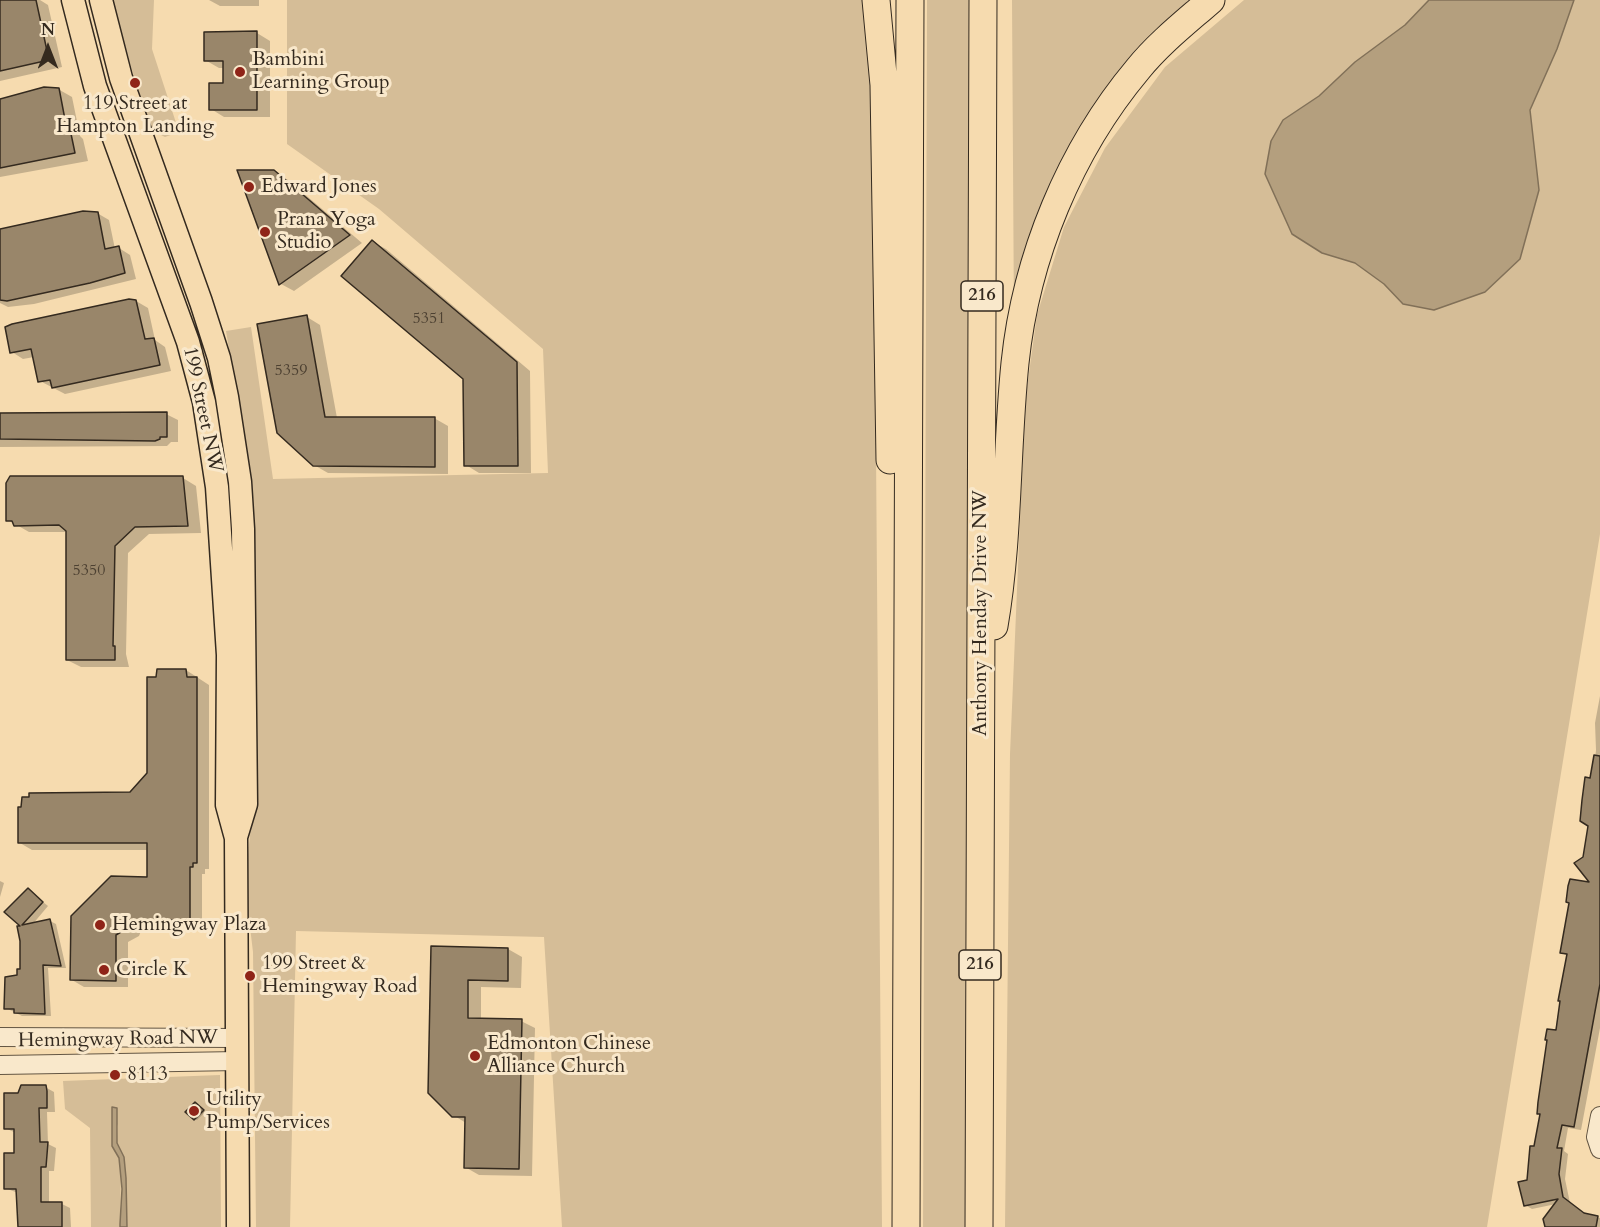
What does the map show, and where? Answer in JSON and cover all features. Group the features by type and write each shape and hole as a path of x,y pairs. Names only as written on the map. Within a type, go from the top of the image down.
{"highway":[{"path":"876,0 884,85 890,467 908,592"},
{"path":"906,1227 910,0"},
{"name":"Anthony Henday Drive NW","path":"979,1227 983,0"},
{"path":"981,704 1002,579 1016,363 1024,304 1039,253 1072,169 1103,119 1138,69 1211,0"}],"main road":[{"name":"199 Street NW","path":"73,0 95,86 188,342 204,402 217,487 228,655 227,805 236,838 238,1227"},
{"name":"199 Street NW","path":"101,0 121,78 219,358 234,436 243,529 246,804 236,838"}],"street":[{"name":"Hemingway Road NW","path":"0,1037 238,1038"},
{"name":"Hemingway Road NW","path":"0,1065 238,1061"},
{"path":"1598,1143 1600,1116"}],"shaded area":[{"path":"112,0 154,0 152,49 179,132 165,137 155,132 147,122"},
{"path":"287,0 863,0 873,64 882,1227 562,1227 544,937 296,931 290,1227 256,1227 253,952 245,885 255,784 246,453 226,331 251,327 273,479 548,473 543,349 379,209 287,144"},
{"path":"927,0 972,0 967,1227 923,1227"},
{"path":"1012,0 1201,0 1128,73 1014,325"},
{"path":"1244,0 1429,0 1405,25 1355,62 1319,96 1283,120 1265,174 1292,234 1322,253 1355,263 1384,284 1403,304 1485,292 1520,259 1539,190 1530,110 1557,49 1572,2 1574,0 1600,0 1600,534 1487,1227 1005,1227 1010,754 1025,402 1037,315 1064,227 1105,148 1165,67"},
{"path":"1429,0 1574,0 1557,49 1530,110 1539,190 1520,259 1485,292 1434,310 1403,304 1384,284 1355,263 1322,253 1292,234 1265,174 1271,141 1283,120 1319,96 1355,62 1405,25"},
{"path":"220,1075 221,1227 127,1227 124,1157 117,1143 118,1127 112,1107 112,1146 119,1158 121,1174 120,1227 91,1227 90,1128 65,1109 63,1081"},
{"path":"112,1107 117,1108 117,1143 124,1157 127,1227 120,1227 122,1189 119,1158 112,1146"}],"building":[{"path":"0,0 36,0 49,60 0,71"},
{"name":"Bambini Learning Group","path":"257,31 257,110 209,110 209,83 223,83 223,61 204,61 204,32"},
{"path":"44,87 59,88 67,130 70,129 75,153 0,168 0,99"},
{"path":"237,170 274,170 350,235 279,285"},
{"path":"83,211 98,212 105,249 119,246 125,273 7,301 0,300 0,229"},
{"path":"372,240 517,362 518,466 464,466 463,379 341,276"},
{"path":"129,299 136,300 145,339 154,338 160,365 52,388 50,380 38,382 31,349 10,353 5,327"},
{"path":"307,315 325,417 435,417 435,467 313,466 277,433 257,324"},
{"path":"167,412 167,437 160,437 155,441 0,439 0,413"},
{"path":"10,476 183,476 188,526 135,527 115,546 113,646 115,646 115,660 66,660 66,531 59,525 14,526 12,521 6,521 6,483"},
{"path":"157,669 186,669 187,677 197,677 197,863 193,863 193,867 190,867 190,920 130,920 126,929 116,935 116,981 70,980 71,916 111,876 147,877 147,843 18,843 18,807 21,807 22,797 29,797 29,793 130,792 147,773 147,677 156,677"},
{"path":"1594,755 1600,756 1600,984 1574,1127 1562,1125 1557,1148 1562,1148 1559,1174 1563,1197 1584,1213 1598,1216 1596,1227 1545,1227 1543,1219 1558,1199 1524,1206 1518,1182 1527,1180 1530,1146 1534,1146 1540,1114 1537,1114 1547,1029 1556,1030 1560,1001 1558,1001 1567,954 1560,953 1569,903 1566,902 1568,886 1570,879 1589,882 1574,863 1583,857 1588,826 1580,821 1582,800 1585,777 1590,778"},
{"path":"28,888 43,902 22,925 50,919 61,966 43,965 45,1014 14,1013 14,1009 4,1009 5,977 17,975 17,969 20,969 20,941 17,926 20,926 4,912"},
{"name":"Edmonton Chinese Alliance Church","path":"431,946 508,948 508,981 468,980 468,1018 522,1019 519,1169 464,1168 465,1117 452,1117 428,1093"},
{"path":"21,1085 46,1085 47,1108 39,1108 40,1142 48,1142 46,1167 41,1167 41,1202 62,1202 62,1227 18,1227 16,1189 4,1189 4,1153 14,1153 14,1129 4,1129 4,1093 18,1093"},
{"name":"Utility Pump/Services","path":"195,1102 204,1110 194,1120 185,1112"}],"place":[{"name":"Bambini Learning Group","path":"240,72"},
{"name":"119 Street at Hampton Landing","path":"135,83"},
{"name":"Edward Jones","path":"249,187"},
{"name":"Prana Yoga Studio","path":"265,232"},
{"name":"Hemingway Plaza","path":"100,925"},
{"name":"Circle K","path":"104,970"},
{"name":"199 Street & Hemingway Road","path":"250,976"},
{"name":"Edmonton Chinese Alliance Church","path":"475,1056"},
{"name":"8113","path":"115,1075"},
{"name":"Utility Pump/Services","path":"194,1111"}]}
